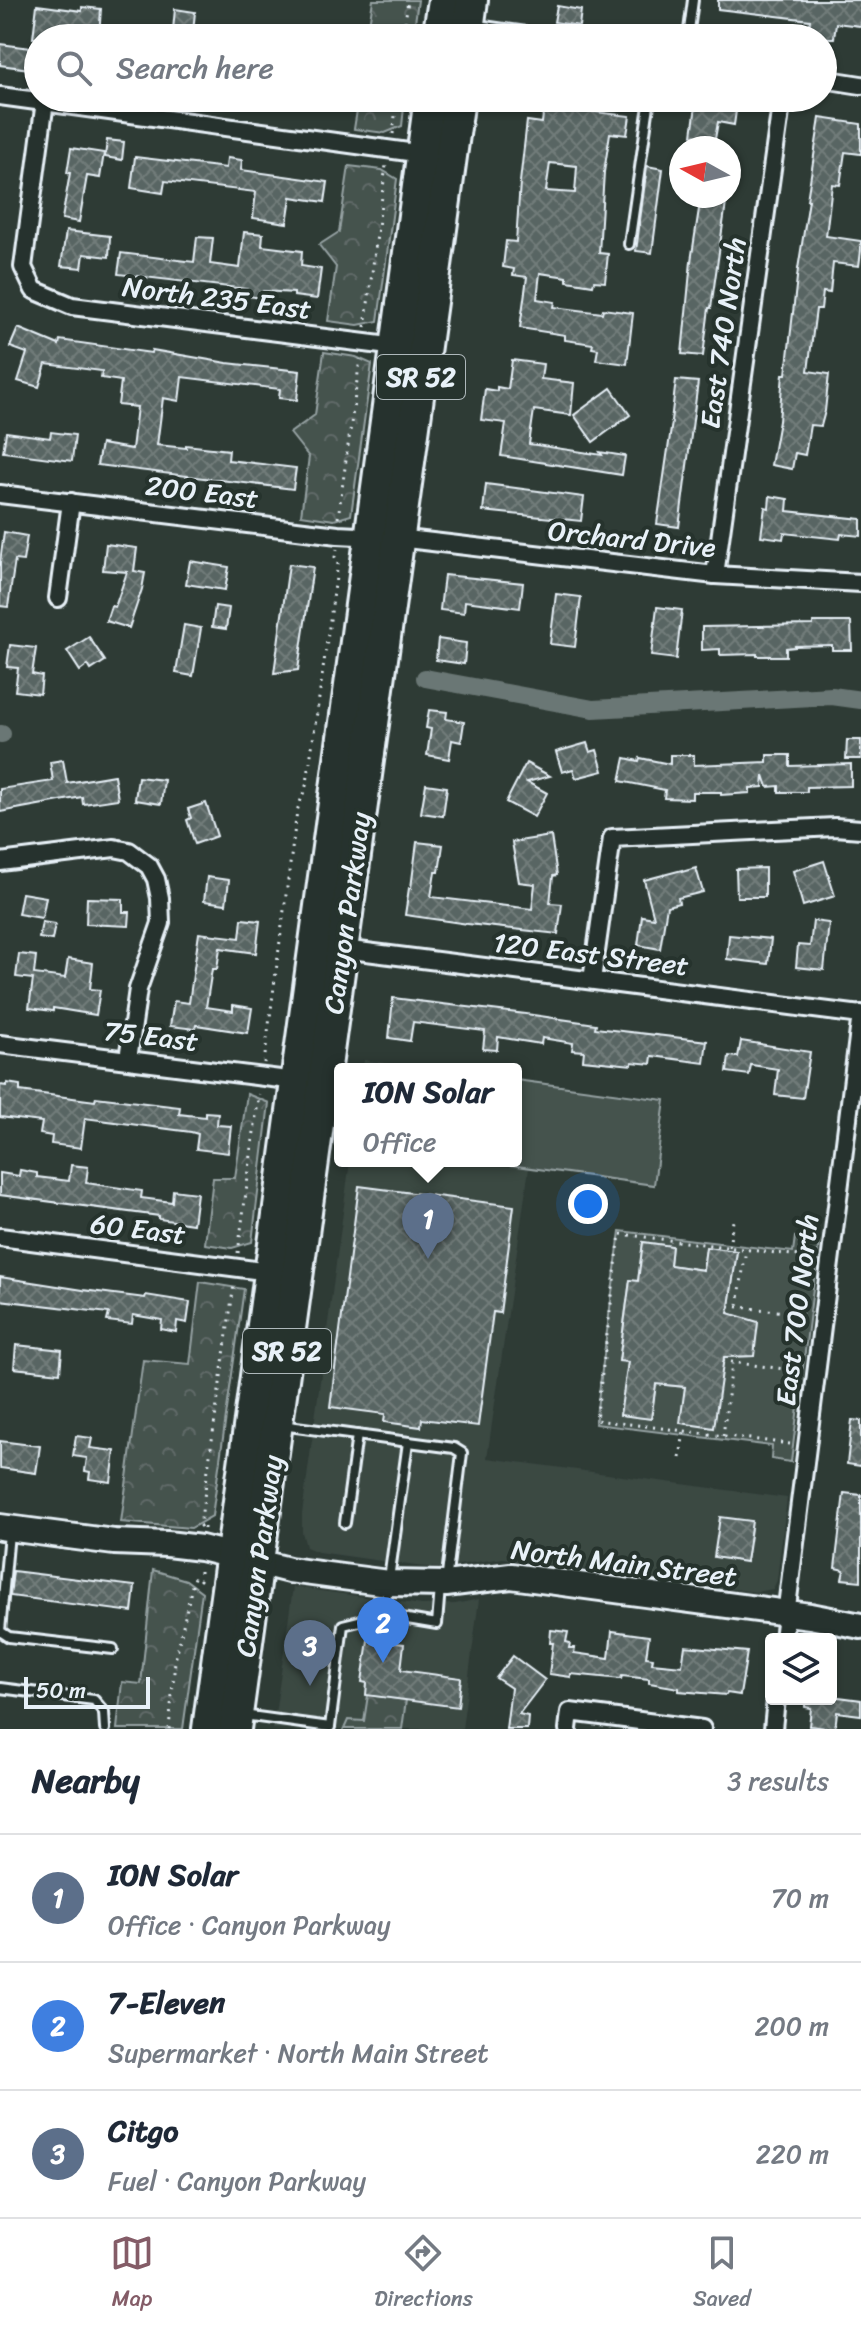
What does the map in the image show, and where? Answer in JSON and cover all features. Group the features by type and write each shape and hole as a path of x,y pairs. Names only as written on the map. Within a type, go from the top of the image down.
{"highway":[{"name":"Canyon Parkway","path":"385,537 397,347 428,112"},
{"name":"Canyon Parkway","path":"208,1729 277,1425 328,948 385,537 457,112"},
{"name":"Canyon Parkway","path":"236,1722 270,1272 296,1081 328,948"}],"street":[{"path":"837,81 861,85"},
{"path":"0,96 24,99"},
{"name":"North 235 East","path":"44,112 23,267 34,290 72,306 397,347"},
{"path":"123,112 423,154"},
{"name":"East 740 North","path":"715,575 780,112"},
{"name":"200 East","path":"0,494 338,535 385,537"},
{"path":"58,598 71,502"},
{"name":"Orchard Drive","path":"385,537 715,575 861,583"},
{"path":"592,980 612,838 835,827 861,829"},
{"path":"0,862 114,848 129,851 149,866 156,879 161,923 138,989 128,1059"},
{"name":"120 East Street","path":"328,948 861,1014"},
{"name":"East 700 North","path":"784,1633 861,1014"},
{"name":"75 East","path":"0,1044 296,1081"},
{"name":"60 East","path":"0,1237 270,1272"},
{"name":"North Main Street","path":"5,1528 114,1542 167,1544 246,1558 289,1570 388,1583 443,1584 511,1576 861,1626"},
{"path":"773,1729 775,1705"},
{"path":"569,1721 702,1729"}],"lane":[{"path":"690,24 693,0"},
{"path":"629,244 648,112"},
{"path":"236,1722 330,1727 343,1625 384,1615 437,1624 462,1453 454,1448 277,1425"},
{"path":"345,1523 357,1435"},
{"path":"384,1615 408,1442"},
{"path":"5,1528 0,1631 9,1637 113,1649"},
{"path":"0,1688 94,1700 104,1712 105,1729"}],"path":[{"path":"405,24 408,0"},
{"path":"394,132 396,112"},
{"path":"364,328 385,169"},
{"path":"338,522 361,355"},
{"path":"265,1058 297,811 307,783 332,610 338,563 335,557"},
{"path":"239,1249 259,1092"},
{"path":"729,1247 733,1221"},
{"path":"794,1445 596,1420 620,1234 817,1258"},
{"path":"738,1307 746,1249"},
{"path":"204,1524 200,1526 233,1285"},
{"path":"729,1306 810,1315"},
{"path":"723,1361 803,1372"},
{"path":"723,1436 732,1362"},
{"path":"680,1458 684,1431"},
{"path":"169,1729 175,1661 194,1577 200,1580"}],"shaded area":[{"path":"522,1162 654,1185 529,1168 487,1458 787,1498 777,1580 773,1589 755,1592 503,1558 438,1568 318,1552 306,1547 302,1514 349,1167 522,1167"},
{"path":"293,1587 422,1605 455,1604 479,1599 462,1729 273,1729"}],"green space":[{"path":"373,0 418,0 415,24 369,24"},
{"path":"357,112 404,112 402,126 385,133 354,129"},
{"path":"349,166 382,170 397,179 378,321 358,325 328,321 336,267 319,245 339,232"},
{"path":"324,352 356,357 372,364 351,515 334,520 301,515 309,457 290,433 315,415"},
{"path":"522,1081 665,1100 654,1185 522,1167"},
{"path":"247,1094 269,1103 252,1242 232,1248 205,1244 213,1178 235,1178"},
{"path":"620,1231 793,1252 795,1237 819,1241 791,1462 771,1459 772,1446 595,1424","holes":["643,1242 672,1246 670,1265 703,1270 706,1247 737,1251 728,1313 758,1323 753,1356 724,1357 685,1387 656,1384 651,1419 621,1415 628,1362 619,1360 630,1280 638,1281"]},
{"path":"200,1282 244,1289 212,1516 191,1528 121,1522 143,1360 190,1364"},
{"path":"153,1570 186,1580 202,1592 183,1729 117,1729 122,1682 141,1684"},
{"path":"368,1695 406,1700 402,1729 344,1729 348,1720 364,1721"}],"building":[{"path":"718,0 861,0 861,26 810,24 810,20 718,9"},
{"path":"37,5 82,11 82,7 101,9 100,24 35,24"},
{"path":"557,6 581,10 579,24 554,22"},
{"path":"175,9 195,12 194,24 174,24"},
{"path":"0,44 24,47 24,68 0,65"},
{"path":"543,112 596,112 630,116 627,135 610,133 604,172 599,253 608,254 605,282 594,281 593,285 540,273 537,299 555,302 554,307 633,313 627,364 596,360 598,349 592,348 593,344 565,340 565,335 520,328 527,277 513,275 514,269 503,267 506,241 516,242 527,121 542,123","holes":["550,163 577,166 575,193 546,191"]},
{"path":"695,112 736,112 734,125 718,122 716,136 692,135"},
{"path":"820,118 861,124 861,154 845,152 840,185 832,184 826,236 861,241 861,251 859,266 833,263 830,293 823,292 821,309 816,309 808,371 829,374 825,411 821,426 810,425 805,455 795,453 792,469 771,465"},
{"path":"107,140 124,142 122,160 105,157"},
{"path":"71,148 104,153 100,178 87,176 79,222 62,219"},
{"path":"135,157 226,168 227,158 242,160 241,170 328,182 325,202 291,197 287,223 253,218 256,192 165,181 163,193 131,188"},
{"path":"647,166 663,169 652,253 636,251"},
{"path":"699,208 725,208 703,356 682,354"},
{"path":"66,231 110,236 109,257 84,254 82,268 61,266"},
{"path":"244,232 263,234 262,246 302,251 301,266 321,269 317,299 294,296 294,293 263,291 263,298 246,296 247,289 118,274 121,253 194,262 197,237 213,238 210,264 240,268"},
{"path":"18,328 59,345 60,340 300,371 297,400 279,398 280,389 182,377 179,401 163,398 157,445 229,450 228,460 296,468 293,489 97,465 101,444 132,449 137,407 118,405 121,381 101,378 102,371 46,364 39,387 18,381 27,353 10,347"},
{"path":"512,360 543,364 541,379 574,383 571,415 534,410 529,444 625,456 622,475 501,456 506,423 481,420 485,389 508,389"},
{"path":"676,380 698,382 679,527 657,524"},
{"path":"611,388 630,415 593,442 574,415"},
{"path":"6,432 50,438 51,432 75,435 72,461 3,452"},
{"path":"486,484 584,497 581,521 483,511"},
{"path":"770,496 788,499 787,511 861,519 861,536 841,534 840,539 784,533 783,539 761,536 765,507 769,508"},
{"path":"4,532 27,536 23,561 15,560 8,607 0,606"},
{"path":"106,544 137,548 134,571 145,573 129,628 106,621 111,606 115,607 127,572 103,570"},
{"path":"190,561 229,567 225,590 186,584"},
{"path":"289,564 313,567 298,670 274,673"},
{"path":"444,575 523,583 520,608 465,601 464,613 440,610"},
{"path":"556,594 581,597 575,647 550,644"},
{"path":"215,606 229,608 226,629 212,627"},
{"path":"657,607 682,610 676,659 651,656"},
{"path":"813,622 851,622 852,650 832,650 832,645 795,646 786,648 786,656 757,656 720,655 720,649 702,650 702,627 813,625"},
{"path":"184,625 201,628 193,676 176,673"},
{"path":"89,637 105,661 91,670 88,665 80,671 67,651"},
{"path":"438,639 466,643 464,664 436,660"},
{"path":"10,645 36,648 32,674 42,676 40,694 15,691 18,668 7,667"},
{"path":"429,710 447,712 446,719 464,722 461,742 452,740 449,759 427,755 431,729 426,728"},
{"path":"847,740 861,740 861,759 846,759"},
{"path":"587,743 590,752 597,750 603,771 576,778 573,769 562,772 556,752"},
{"path":"670,755 694,755 694,765 767,762 767,755 790,755 790,766 851,764 851,786 807,787 807,792 779,792 779,786 768,787 764,775 763,787 750,788 750,793 721,795 721,792 692,792 692,799 664,798 665,790 620,781 625,758 670,764"},
{"path":"63,760 67,783 114,775 118,799 83,804 82,797 0,812 0,789 53,781 50,762"},
{"path":"526,763 550,776 527,782 547,793 534,817 506,802"},
{"path":"138,777 164,780 161,804 135,800"},
{"path":"426,784 447,787 443,816 421,813"},
{"path":"206,803 217,836 195,844 187,820 191,818 188,809"},
{"path":"551,836 557,875 553,876 550,903 562,904 558,934 405,915 417,842 443,845 431,897 532,909 535,884 519,882 512,842"},
{"path":"824,861 835,896 803,906 793,871"},
{"path":"696,868 703,892 678,898 679,903 667,906 660,949 638,945 642,916 654,918 644,880"},
{"path":"765,868 765,897 737,897 736,869"},
{"path":"207,877 229,880 226,904 204,901"},
{"path":"22,893 46,897 42,918 18,914"},
{"path":"87,898 123,899 123,912 130,912 129,926 86,924"},
{"path":"242,919 260,921 256,953 220,948 217,969 212,969 206,1007 233,1011 233,1005 252,1008 248,1033 196,1025 195,1029 170,1026 174,1001 189,1003 199,933 240,938"},
{"path":"813,921 829,923 824,970 796,967 798,945 810,946"},
{"path":"42,922 55,924 52,940 39,938"},
{"path":"729,935 771,939 768,964 727,959"},
{"path":"19,954 36,956 34,974 65,978 68,959 93,963 90,989 100,990 96,1015 53,1008 53,1011 29,1008 33,979 16,977"},
{"path":"393,998 707,1041 704,1063 652,1056 651,1064 583,1060 584,1051 572,1050 573,1043 542,1038 541,1044 498,1037 497,1050 483,1049 485,1031 413,1022 410,1041 389,1038"},
{"path":"741,1041 810,1052 803,1098 775,1095 778,1069 751,1065 749,1075 727,1072 729,1056 738,1057"},
{"path":"7,1083 20,1085 20,1091 95,1101 96,1097 180,1107 179,1114 205,1117 205,1112 218,1113 217,1125 231,1126 228,1153 196,1149 198,1134 191,1132 85,1118 81,1148 51,1144 52,1136 40,1134 42,1122 0,1117 0,1085 7,1086"},
{"path":"71,1165 88,1167 86,1183 142,1191 141,1198 172,1202 173,1190 197,1193 193,1224 159,1219 159,1216 0,1195 0,1173 19,1176 20,1170 37,1173 37,1177 69,1181"},
{"path":"359,1186 514,1206 500,1313 493,1312 478,1426 422,1419 421,1427 384,1422 385,1414 330,1407"},
{"path":"643,1242 672,1246 670,1265 703,1270 706,1247 737,1251 728,1313 758,1322 754,1356 724,1357 714,1428 680,1423 685,1387 656,1384 651,1419 620,1415 628,1362 619,1361 630,1280 638,1281"},
{"path":"0,1277 190,1302 187,1323 177,1321 176,1332 161,1329 162,1320 133,1315 132,1324 107,1321 109,1313 0,1300"},
{"path":"16,1345 62,1350 60,1373 14,1368"},
{"path":"852,1420 861,1421 861,1466 847,1464"},
{"path":"76,1436 92,1438 90,1448 115,1451 111,1482 89,1479 90,1472 85,1471 87,1458 73,1456"},
{"path":"0,1441 40,1446 36,1473 0,1468"},
{"path":"844,1493 861,1495 861,1581 842,1579 844,1570 835,1568"},
{"path":"720,1517 752,1521 746,1562 714,1557"},
{"path":"13,1571 135,1586 132,1612 10,1596"},
{"path":"551,1630 568,1632 566,1642 570,1643 569,1648 575,1648 574,1653 609,1658 612,1631 649,1636 646,1657 653,1658 652,1663 682,1666 685,1646 747,1652 740,1695 679,1691 679,1688 649,1683 649,1679 622,1676 621,1679 549,1674 553,1643 550,1643"},
{"path":"368,1640 404,1644 401,1670 461,1678 458,1707 366,1695 367,1683 362,1682"},
{"path":"513,1656 545,1680 519,1714 528,1716 527,1729 506,1729 511,1688 496,1678"},
{"path":"837,1697 861,1700 861,1715 837,1712 835,1729 809,1726 811,1708 805,1707 837,1705"}],"waterway":[{"path":"425,678 593,709 832,696 861,700"}],"place":[{"name":"ION Solar","path":"428,1259"},
{"name":"7-Eleven","path":"383,1663"},
{"name":"Citgo","path":"310,1686"}]}
